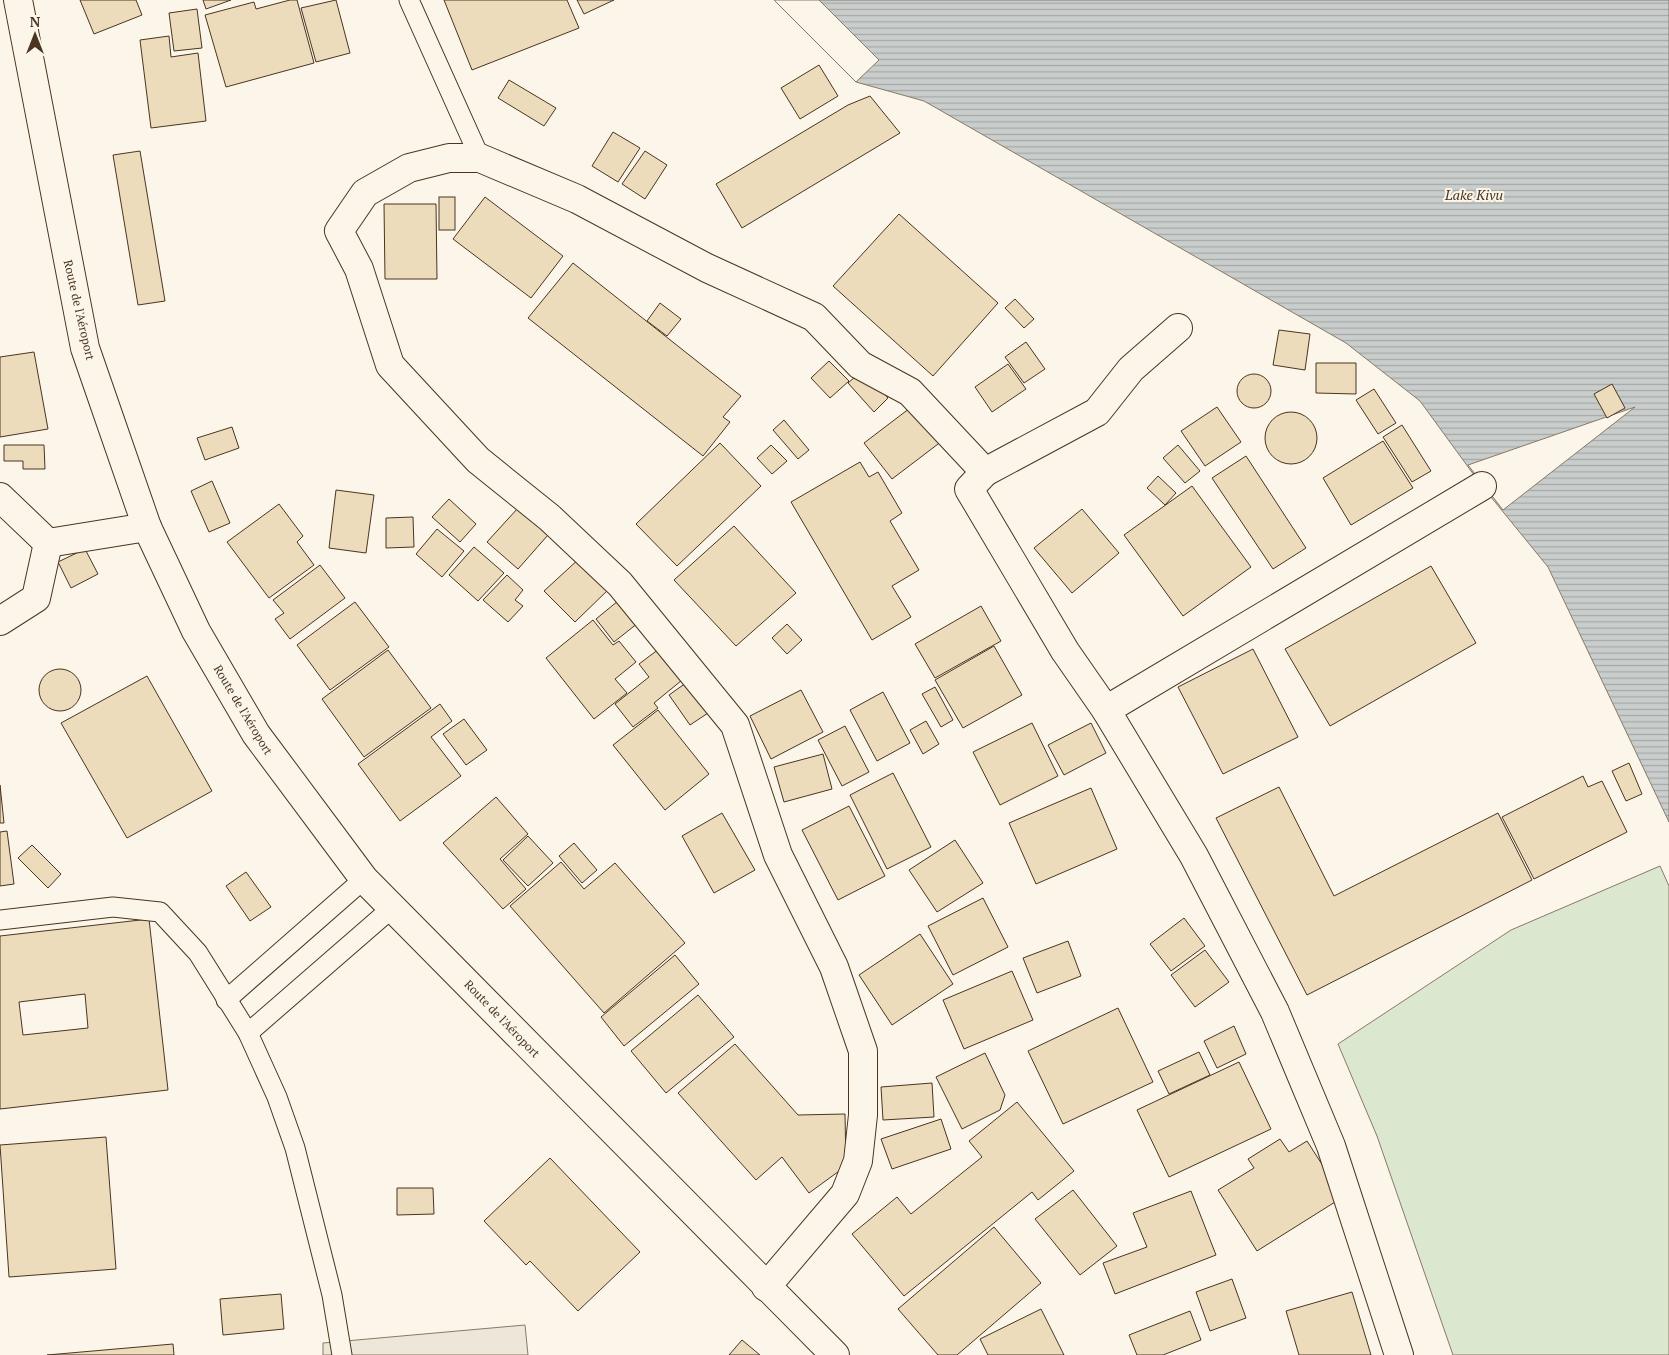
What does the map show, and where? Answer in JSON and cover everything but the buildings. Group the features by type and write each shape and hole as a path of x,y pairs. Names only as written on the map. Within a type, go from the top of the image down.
{"main road":[{"name":"Route de l'Aéroport","path":"18,0 85,348 147,527 196,631 256,734 364,879 835,1355"},
{"path":"766,1287 845,1194 858,1161 863,1114 863,1051 834,967 778,855 735,725 620,584 550,518 478,460 390,365 358,269 339,231 366,193 409,168 449,158 480,158 577,200 707,268 814,317 860,365 910,392 985,472"},
{"path":"1178,328 1131,369 1098,412 985,472 969,489 1065,651 1106,710 1194,856 1275,1012 1331,1146 1399,1355"},
{"path":"1106,710 1482,486"},
{"path":"0,497 48,543"},
{"path":"48,543 147,527"},
{"path":"0,621 36,598 48,543"}],"lane":[{"path":"409,0 480,158"},
{"path":"226,1000 364,879"},
{"path":"0,920 113,907 160,912 198,953 248,1033 277,1097 295,1148 332,1295 342,1355"},
{"path":"248,1033 392,908"}],"green space":[{"path":"1660,866 1669,886 1669,1355 1453,1355 1377,1136 1338,1044 1511,930"}],"shaded area":[{"path":"525,1325 528,1355 323,1355 323,1343"}],"water":[{"name":"Lake Kivu","path":"774,0 1669,0 1669,822 1548,567 1482,486 1420,401 1346,343 924,101 856,82"}],"pier":[{"path":"774,0 819,0 879,60 856,82"},
{"path":"1635,407 1503,510 1468,465"}]}
